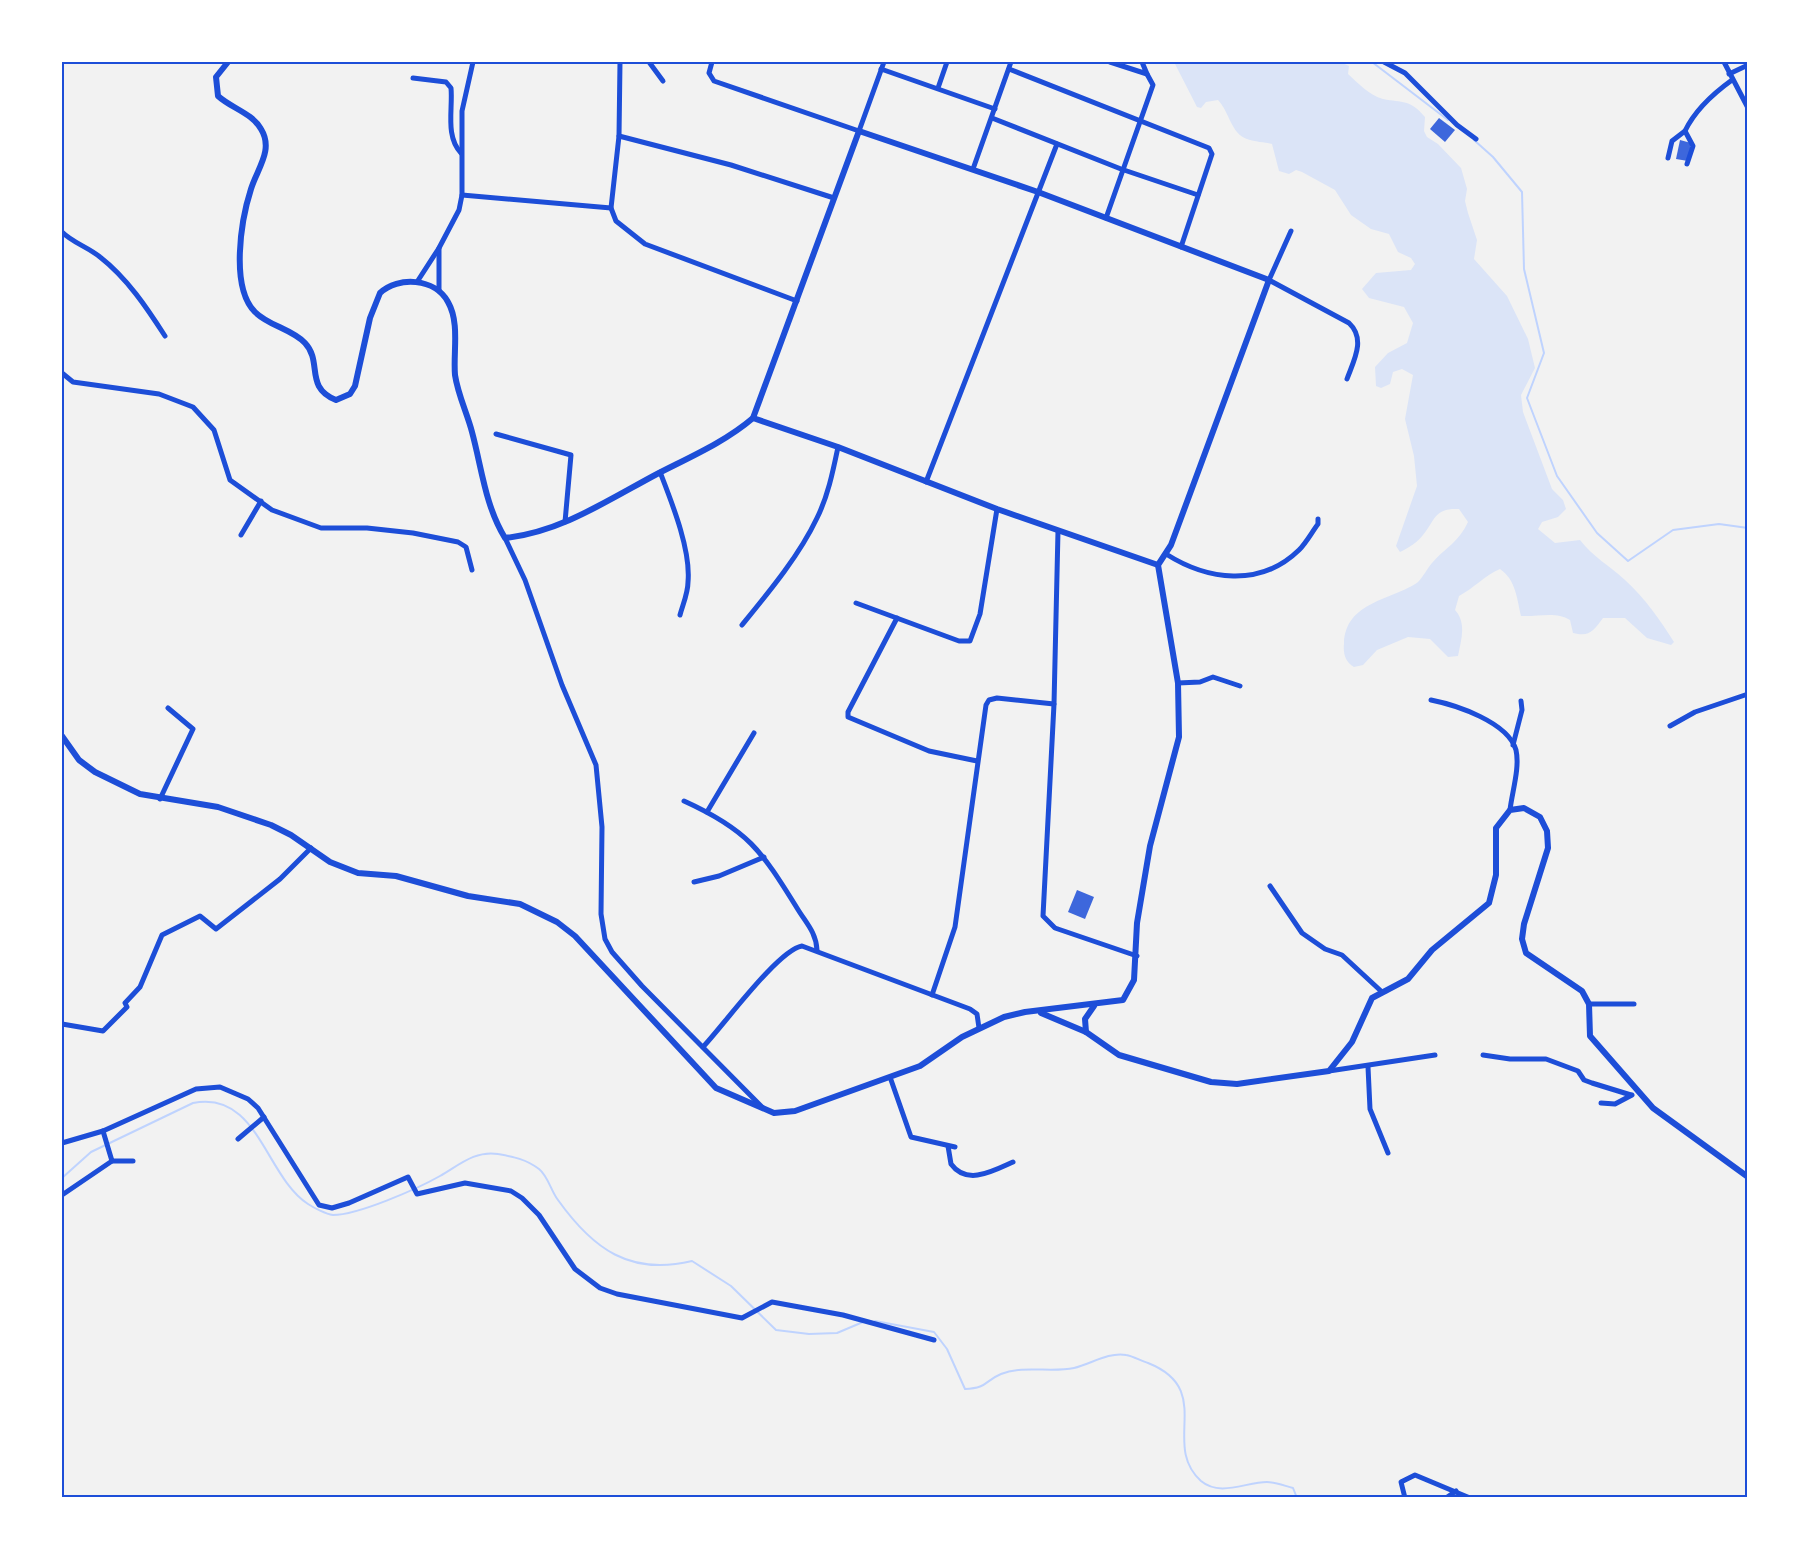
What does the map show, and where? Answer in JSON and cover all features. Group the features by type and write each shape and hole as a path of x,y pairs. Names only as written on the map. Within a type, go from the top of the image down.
{"street":[{"path":"228,62 216,77 218,96 252,119 261,129 265,140 264,159 251,187 244,214 240,252 245,296 255,312 307,345 317,384 327,396 336,400 344,398 355,386 370,318 380,293 397,283 417,282 439,291 448,301 454,322 456,378 472,431 489,506 525,580 562,685 596,765 602,827 602,921 605,939 625,968 765,1110"},
{"path":"417,282 454,222 462,195 462,111 473,62"},
{"path":"620,62 619,136 611,208 621,227 645,244 797,301"},
{"path":"649,62 663,81"},
{"path":"712,62 709,74 714,81 1038,192 1269,280 1349,323 1355,330 1358,347 1347,379"},
{"path":"505,538 532,534 565,522 725,438 753,417 884,62"},
{"path":"938,88 947,62"},
{"path":"973,169 1011,62"},
{"path":"1110,62 1147,74"},
{"path":"1106,218 1121,169 1153,85 1142,62"},
{"path":"1384,62 1405,73 1461,128 1476,139"},
{"path":"1724,62 1748,108"},
{"path":"1729,74 1748,65"},
{"path":"881,69 995,109"},
{"path":"1009,69 1140,123 1209,148 1212,154 1181,247"},
{"path":"413,78 446,82 451,88 451,136 454,145 461,153"},
{"path":"1668,159 1672,141 1685,131 1712,97 1732,80"},
{"path":"992,118 1121,169 1198,195"},
{"path":"1685,131 1694,146 1688,164"},
{"path":"619,136 721,162 834,198"},
{"path":"926,482 1057,144"},
{"path":"462,195 611,208"},
{"path":"62,736 79,760 95,772 123,787 160,799 202,804 247,817 291,835 330,862 350,870 396,876 468,896 520,904 557,922 574,936 716,1088 765,1110 781,1114 920,1066 979,1028 1015,1014 1123,1000 1134,980 1137,923 1150,846 1179,738 1178,683 1158,565 1166,554 1269,280 1291,231"},
{"path":"62,232 93,252 115,270 146,306 165,336"},
{"path":"439,248 439,291"},
{"path":"62,373 73,382 159,394 193,407 214,430 230,480 272,510 321,528 367,528 413,533 458,542 466,547 472,570"},
{"path":"753,417 838,447 997,509 1158,565"},
{"path":"496,434 571,455 565,522"},
{"path":"742,625 818,517 827,493 838,447"},
{"path":"660,472 670,497 688,568 688,584 680,615"},
{"path":"241,535 261,501"},
{"path":"856,603 959,641 966,642 972,639 980,614 997,509"},
{"path":"1166,554 1186,567 1213,575 1245,576 1290,558 1318,524 1318,519"},
{"path":"1058,531 1054,704 1043,916 1054,928 1137,956"},
{"path":"897,618 848,712 848,717 929,751 976,760"},
{"path":"1178,683 1200,682 1213,677 1240,686"},
{"path":"1670,726 1695,712 1748,694"},
{"path":"932,994 955,927 976,760 989,700 997,698 1054,704"},
{"path":"1431,700 1470,711 1501,730 1513,745 1517,761 1510,810"},
{"path":"1513,745 1522,710 1521,701"},
{"path":"160,799 193,729 168,708"},
{"path":"706,812 754,733"},
{"path":"684,801 740,831 764,857 815,936 817,950"},
{"path":"1329,1071 1352,1042 1369,1002 1408,978 1432,950 1489,903 1496,875 1494,837 1499,821 1510,810 1516,808 1533,811 1544,822 1548,838 1546,863 1524,924 1523,946 1532,958 1575,984 1589,1004 1590,1036 1658,1112 1707,1145 1748,1177"},
{"path":"62,1024 103,1031 127,1007 125,1003 140,987 162,935 201,916 216,929 280,879 310,848"},
{"path":"694,882 718,876 764,857"},
{"path":"1270,886 1306,937 1342,955 1382,992"},
{"path":"703,1047 782,956 799,946 817,950 974,1011 979,1028"},
{"path":"1589,1004 1634,1004"},
{"path":"1086,1032 1085,1018 1095,1005"},
{"path":"1036,1012 1086,1032 1119,1055 1210,1082 1245,1083 1435,1054"},
{"path":"1483,1055 1510,1059 1537,1057 1546,1059 1578,1071 1584,1080 1631,1095"},
{"path":"1368,1066 1370,1108 1388,1153"},
{"path":"890,1077 910,1137 955,1147"},
{"path":"62,1143 103,1131 159,1104 207,1087 220,1087 248,1100 264,1117 319,1205 332,1208 349,1203 409,1178 415,1194 465,1183 511,1191 533,1207 575,1269 600,1288 617,1294 742,1318 772,1302 858,1320 934,1340"},
{"path":"1601,1103 1615,1104 1638,1090"},
{"path":"238,1139 264,1117"},
{"path":"103,1131 112,1158"},
{"path":"948,1146 951,1164 967,1175 986,1174 1013,1162"},
{"path":"62,1196 112,1158 133,1161"},
{"path":"1405,1497 1400,1485 1412,1475 1470,1497"},
{"path":"1446,1497 1456,1491"}],"shaded area":[{"path":"1174,62 1340,62 1349,66 1348,74 1368,92 1383,99 1410,104 1420,111 1425,117 1424,131 1427,137 1438,144 1461,168 1467,189 1465,201 1477,240 1474,259 1507,296 1528,339 1535,368 1521,395 1523,412 1552,489 1563,500 1566,509 1558,517 1542,522 1538,529 1555,543 1580,540 1639,594 1658,617 1674,642 1671,645 1647,638 1625,618 1603,618 1594,630 1583,634 1573,633 1570,620 1565,617 1521,616 1513,584 1500,569 1459,596 1455,610 1462,626 1458,656 1448,657 1430,639 1408,637 1377,650 1363,665 1354,667 1348,663 1344,654 1344,644 1346,630 1352,619 1361,610 1418,582 1432,563 1460,535 1468,522 1459,509 1445,510 1436,516 1421,538 1413,545 1400,552 1396,546 1417,486 1414,456 1405,419 1413,375 1402,369 1393,372 1390,384 1381,388 1376,386 1375,367 1388,353 1407,343 1413,323 1404,307 1369,298 1362,289 1376,273 1411,270 1415,264 1411,258 1398,252 1389,234 1371,229 1351,215 1335,190 1302,172 1296,170 1289,174 1279,171 1272,144 1250,140 1237,132 1218,100 1206,102 1201,108 1197,107"}],"building":[{"path":"1439,118 1455,130 1445,142 1430,129"},
{"path":"1680,140 1691,143 1688,161 1676,159"},
{"path":"1077,890 1094,897 1085,919 1068,912"}],"waterway":[{"path":"1372,62 1448,120"},
{"path":"1474,140 1493,157 1522,192 1524,269 1544,353 1527,398 1557,476 1597,533 1628,561 1673,530 1719,524 1748,528"},
{"path":"62,1178 91,1152 193,1103 215,1102 232,1109 247,1122 293,1191 308,1204 327,1213 333,1215 357,1211 403,1194 482,1154 509,1156 539,1169 571,1217 599,1245 632,1261 650,1265 670,1265 692,1261 731,1286 776,1330 809,1334 837,1333 863,1322"},
{"path":"875,1321 934,1332 947,1349 965,1389 982,1386 1010,1371 1074,1368 1113,1355 1129,1356 1148,1363 1168,1374 1179,1388 1184,1402 1185,1451 1190,1466 1201,1481 1216,1488 1274,1483 1293,1488 1297,1498"}]}
